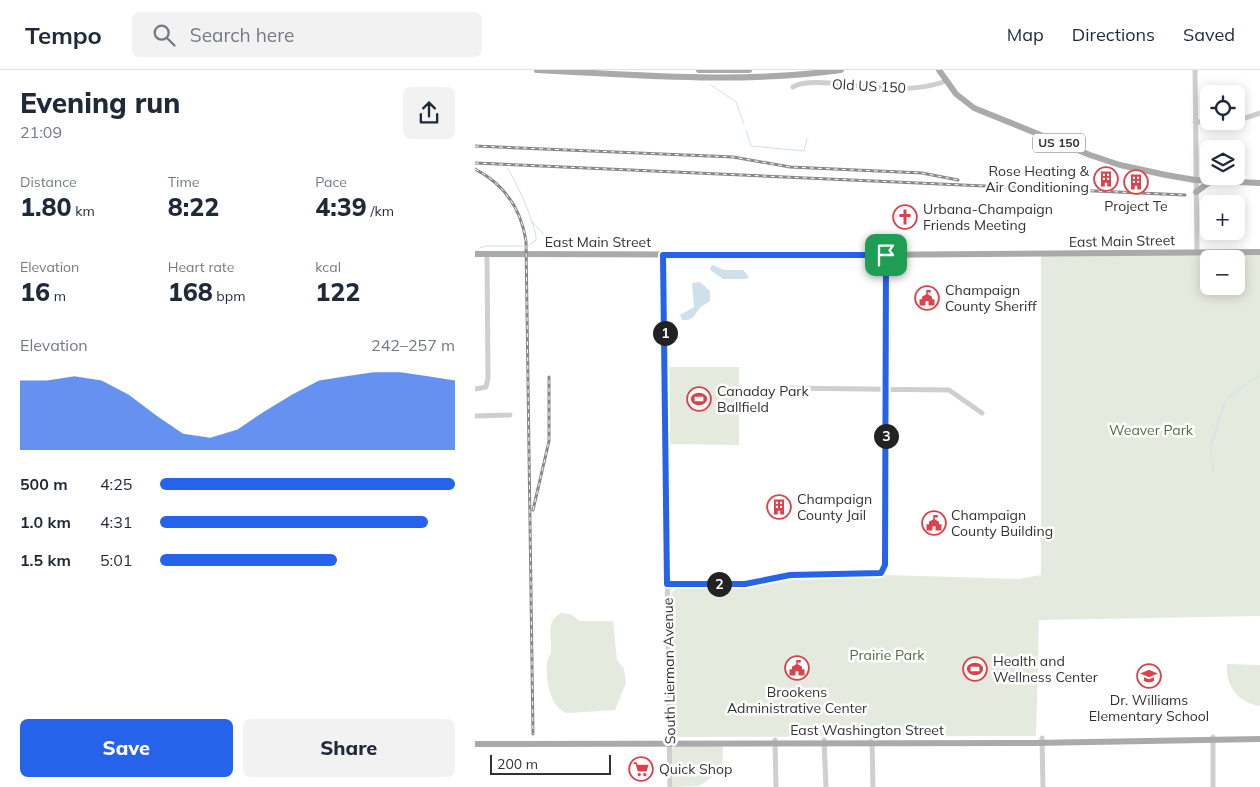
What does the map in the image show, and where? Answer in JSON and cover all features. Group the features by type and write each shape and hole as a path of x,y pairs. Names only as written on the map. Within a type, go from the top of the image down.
{"main road":[{"path":"537,70 629,72 743,78 841,70"},
{"path":"699,70 749,70"},
{"name":"US 150","path":"939,70 946,81 969,105 1037,135 1120,165 1200,180"},
{"name":"US 150","path":"1245,182 1260,183"},
{"path":"1196,192 1206,185"},
{"name":"East Main Street","path":"475,254 886,255 1260,252"},
{"name":"East Washington Street","path":"475,743 1260,738"}],"street":[{"path":"1195,70 1197,252"},
{"name":"Old US 150","path":"793,87 800,84 813,83 908,88 934,86 946,81"},
{"path":"1245,118 1260,113"},
{"path":"1195,122 1200,122"},
{"path":"475,390 483,389 488,384 487,254"},
{"name":"South Lierman Avenue","path":"663,255 671,787"},
{"path":"667,584 745,584 790,575 881,573 885,565 886,255"},
{"path":"782,388 949,390 982,413"},
{"path":"475,416 509,415"},
{"path":"1213,738 1213,787"},
{"path":"1042,740 1043,787"},
{"path":"824,741 826,787"},
{"path":"872,741 873,787"},
{"path":"775,742 776,787"}],"green space":[{"path":"1200,253 1200,295 1245,295 1245,253 1260,253 1260,616 1039,620 1036,736 678,737 672,733 671,594 677,587 752,586 793,578 887,575 1019,579 1041,575 1041,254"},
{"path":"667,367 739,367 739,445 667,444"},
{"path":"561,613 570,614 580,621 613,621 617,660 624,669 626,683 615,710 567,713 561,710 552,699 547,676 547,662 551,652 550,630 553,621"},
{"path":"1227,664 1260,665 1260,706 1246,701 1235,692 1228,679"},
{"path":"675,746 723,746 722,770 699,786 673,787 672,749"}],"water":[{"path":"713,265 724,270 743,270 749,277 746,279 723,279 710,270"},
{"path":"700,282 710,291 710,301 702,306 692,318 682,320 680,315 694,307 692,283"}],"waterway":[{"path":"711,85 736,102 744,124"},
{"path":"746,130 751,146 804,151 807,138"},
{"path":"507,168 520,192 533,225 536,240 529,245"},
{"path":"532,221 554,247"},
{"path":"480,248 486,246 523,246"},
{"path":"1211,461 1211,445 1226,399 1260,375"},
{"path":"1212,463 1213,471"}],"railway":[{"path":"475,146 733,157 790,167 922,173 958,180"},
{"path":"475,163 1185,195"},
{"path":"475,169 503,190 520,218 526,241 533,734"},
{"path":"533,510 549,441 549,377"}],"place":[{"name":"Rose Heating & Air Conditioning","path":"1106,179"},
{"name":"Project Te","path":"1136,182"},
{"name":"Urbana-Champaign Friends Meeting","path":"905,217"},
{"name":"Champaign County Sheriff","path":"927,298"},
{"name":"Canaday Park Ballfield","path":"699,399"},
{"name":"Champaign County Jail","path":"779,507"},
{"name":"Champaign County Building","path":"934,523"},
{"name":"Brookens Administrative Center","path":"797,668"},
{"name":"Health and Wellness Center","path":"975,669"},
{"name":"Dr. Williams Elementary School","path":"1149,676"},
{"name":"Quick Shop","path":"641,769"}],"route":[{"path":"663,255 886,255 885,568 879,574 790,575 764,582 745,584 667,584 663,255"}],"park label":[{"name":"Weaver Park","path":"1151,430"},
{"name":"Prairie Park","path":"887,655"}]}
